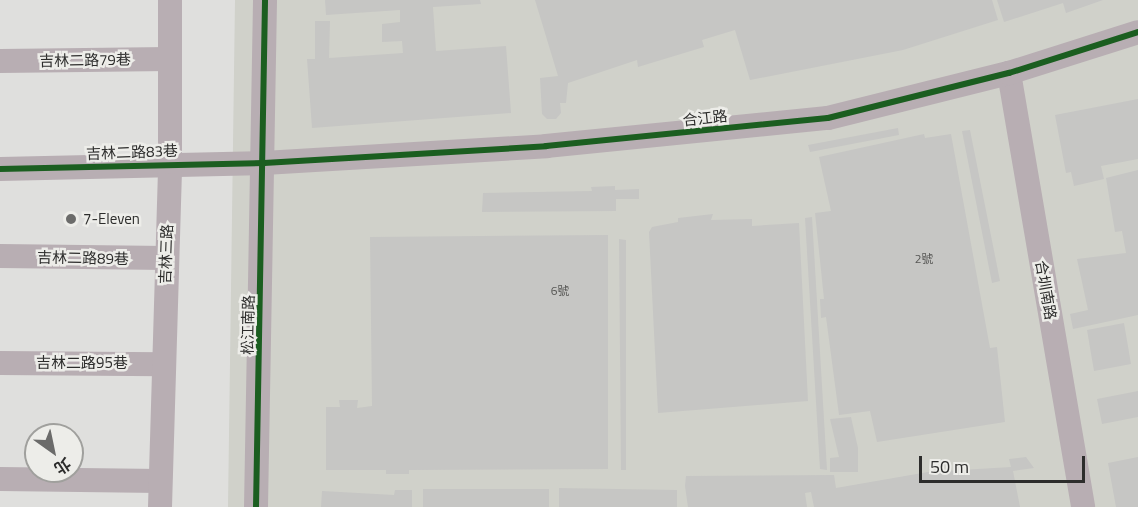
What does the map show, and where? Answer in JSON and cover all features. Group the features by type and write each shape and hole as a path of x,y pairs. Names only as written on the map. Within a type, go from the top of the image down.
{"street":[{"name":"吉林三路","path":"160,507 170,162 170,0"},
{"name":"松江南路","path":"256,507 264,164 265,0"},
{"name":"合江路","path":"264,164 546,146 828,118 1009,73 1138,32"},
{"name":"吉林二路79巷","path":"0,61 169,59"},
{"name":"合圳南路","path":"1009,73 1083,507"},
{"name":"吉林二路83巷","path":"0,169 170,162 264,164"},
{"name":"吉林二路89巷","path":"0,256 166,258"},
{"name":"吉林二路95巷","path":"0,363 163,364"},
{"path":"0,479 160,481"}],"shaded area":[{"path":"235,0 1138,0 1138,507 228,507"}],"building":[{"path":"325,0 480,0 481,4 433,7 436,51 506,46 511,113 312,128 307,59 315,59 315,21 330,21 329,58 403,53 402,41 382,42 382,24 400,22 400,10 326,15"},
{"path":"535,0 992,0 998,20 903,50 750,80 735,30 702,40 704,47 638,67 637,60 568,83 566,103 560,103 561,113 556,119 547,119 542,114 540,78 558,76"},
{"path":"997,0 1103,0 1066,13 1063,3 1004,22"},
{"path":"1138,99 1138,159 1101,166 1104,179 1074,186 1071,172 1066,173 1055,115"},
{"path":"898,128 899,135 810,152 808,145"},
{"path":"970,130 1000,281 992,283 962,131"},
{"path":"924,134 925,138 951,134 990,348 997,347 1005,422 877,442 870,411 839,415 826,317 821,318 820,299 824,299 815,213 831,211 819,157"},
{"path":"1138,170 1138,315 1073,329 1070,314 1088,310 1077,259 1126,253 1122,231 1115,232 1106,178"},
{"path":"615,186 615,190 639,189 639,199 616,199 616,211 482,212 483,193 592,191 591,187"},
{"path":"713,214 711,220 752,219 752,226 799,223 808,401 658,413 649,232 652,227 678,222 678,218"},
{"path":"812,217 827,470 820,469 805,218"},
{"path":"608,235 608,469 409,470 409,474 386,474 386,470 326,470 326,407 340,407 339,400 358,400 357,408 372,406 370,237"},
{"path":"619,239 626,240 626,470 621,470"},
{"path":"1124,323 1131,364 1094,371 1087,330"},
{"path":"1138,391 1138,417 1102,424 1097,399"},
{"path":"851,417 858,448 858,472 830,472 830,458 839,457 830,419"},
{"path":"1026,457 1034,468 1013,471 1020,507 814,507 811,492 805,493 807,507 688,507 685,486 686,476 834,475 836,488 928,472 1011,467 1009,459"},
{"path":"1138,457 1138,507 1116,507 1108,463"},
{"path":"559,488 677,490 677,507 559,507"},
{"path":"423,489 549,489 549,507 423,507"},
{"path":"395,490 412,490 412,507 321,507 322,491 394,495"}],"cycle path":[{"path":"256,507 265,0"},
{"path":"0,169 264,163 546,146 828,118 1009,73 1138,32"}],"place":[{"name":"7-Eleven","path":"71,219"}]}
